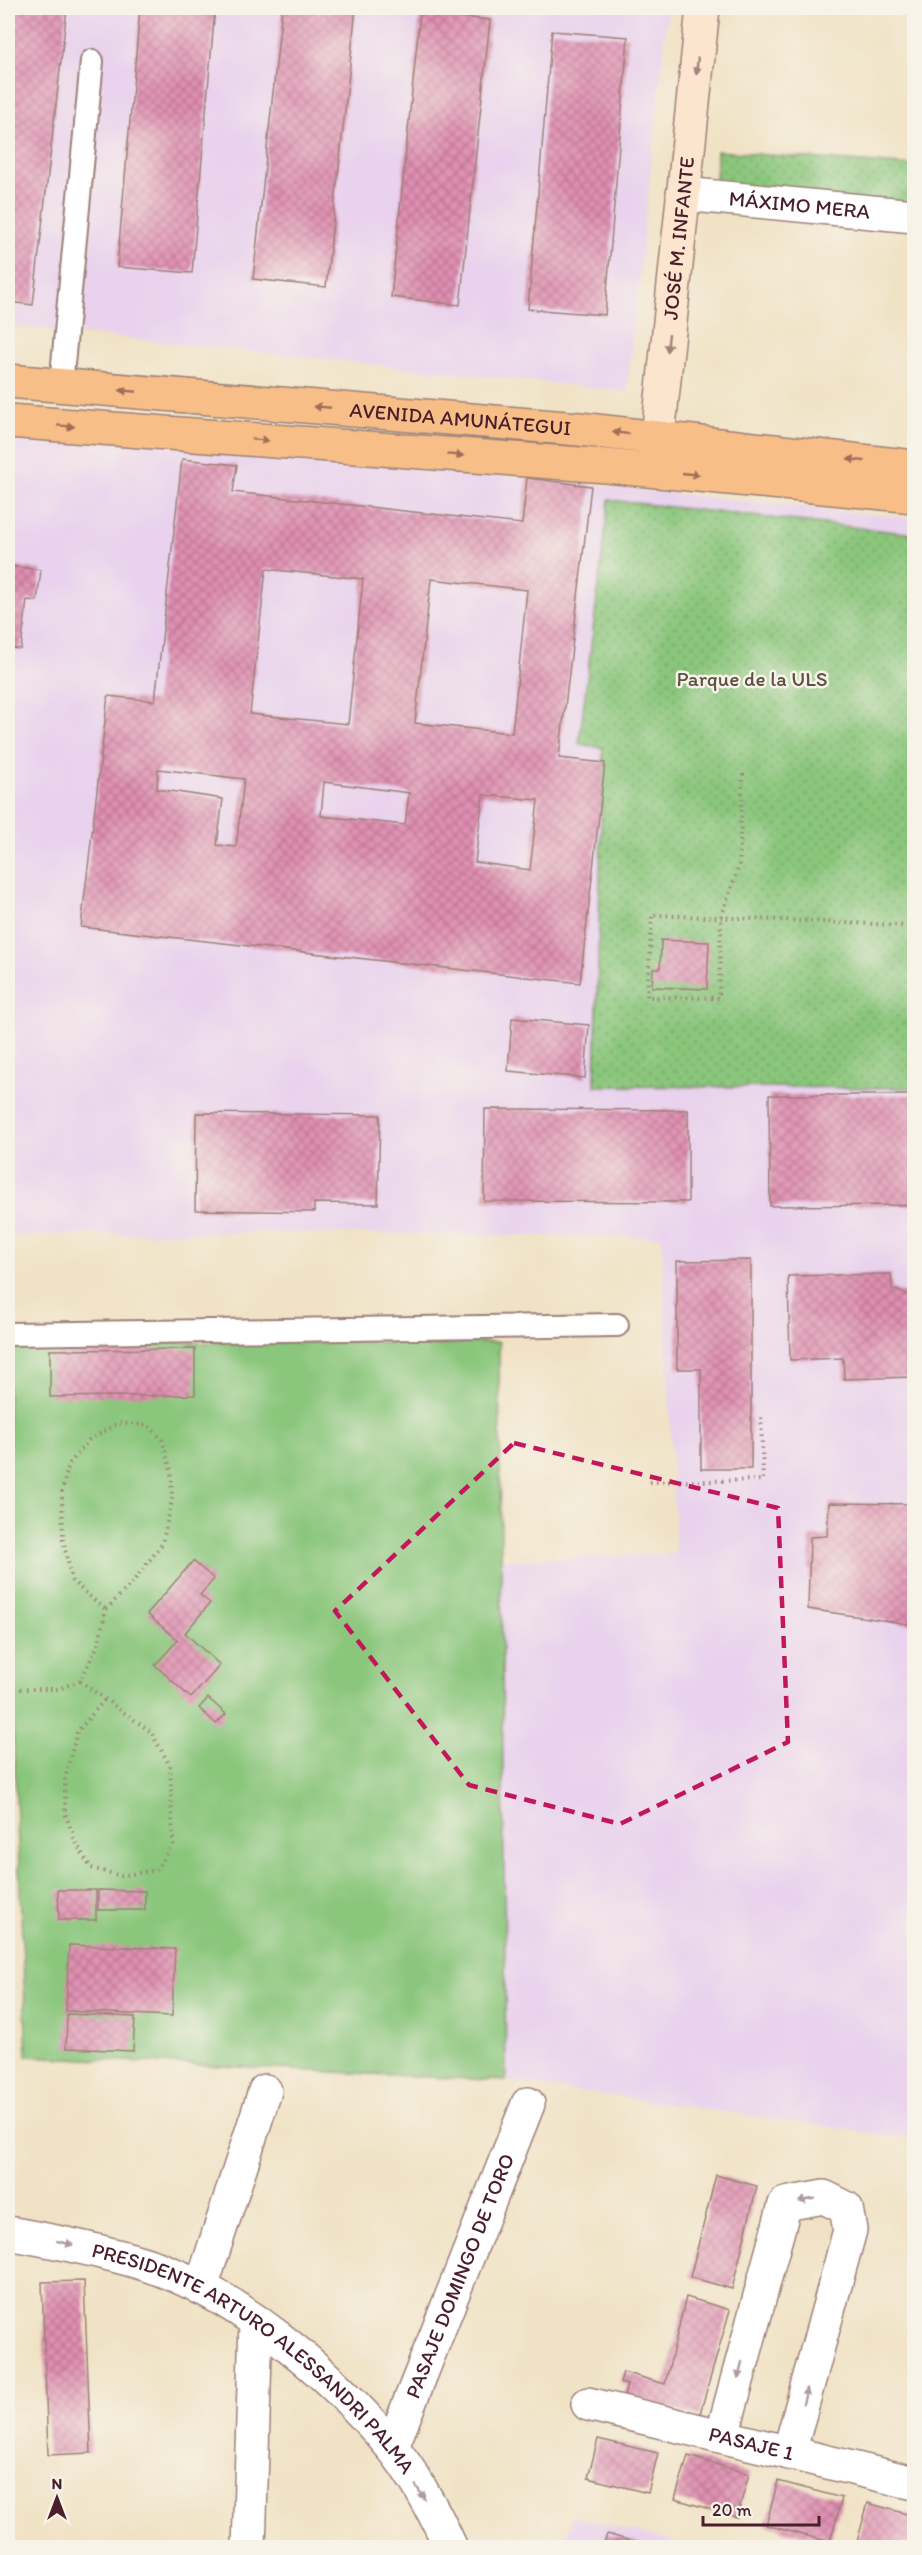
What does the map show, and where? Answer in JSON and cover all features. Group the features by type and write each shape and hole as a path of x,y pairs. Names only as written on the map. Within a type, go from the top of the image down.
{"main road":[{"name":"AVENIDA AMUNÁTEGUI","path":"8,381 658,438 915,467"},
{"name":"AVENIDA AMUNÁTEGUI","path":"8,421 655,470 915,496"}],"street":[{"name":"JOSÉ M. INFANTE","path":"655,470 703,8"},
{"name":"MÁXIMO MERA","path":"684,194 915,216"},
{"path":"201,2288 266,2091"},
{"name":"PASAJE DOMINGO DE TORO","path":"392,2447 528,2104"},
{"path":"722,2436 785,2204 824,2196 846,2208 850,2230 789,2453"},
{"name":"PRESIDENTE ARTURO ALESSANDRI PALMA","path":"8,2233 58,2241 146,2264 201,2288 256,2322 321,2373 392,2447 440,2523 451,2547"},
{"path":"249,2547 256,2322"},
{"name":"PASAJE 1","path":"588,2404 915,2483"}],"lane":[{"path":"61,385 92,61"},
{"path":"8,1334 617,1325"}],"path":[{"path":"605,8 621,9"},
{"path":"743,774 739,866 721,917 719,998 647,997 652,915 721,917 915,926"},
{"path":"650,1482 762,1480 761,1413"},
{"path":"8,1689 58,1689 80,1681 98,1645 106,1610 137,1577 162,1544 172,1501 171,1471 162,1439 147,1425 118,1424 89,1440 69,1464 62,1491 63,1540 72,1581 106,1610"},
{"path":"80,1681 106,1698 151,1732 170,1766 173,1844 156,1870 121,1876 91,1868 76,1843 64,1813 64,1778 77,1732 106,1698"}],"highlighted area":[{"path":"514,1443 778,1508 788,1742 620,1824 469,1785 335,1611"}],"shaded area":[{"path":"8,8 668,8 627,391 8,326"},
{"path":"8,419 914,519 914,2139 506,2081 501,1560 676,1554 662,1237 213,1232 8,1236"},
{"path":"572,2516 696,2547 565,2548"}],"green space":[{"path":"717,151 914,166 914,206 716,187"},
{"name":"Parque de la ULS","path":"609,500 914,534 914,1088 595,1086 603,748 579,744"},
{"path":"499,1342 506,2081 27,2056 8,1604 8,1343"}],"building":[{"path":"8,8 67,8 33,305 8,302"},
{"path":"140,8 215,8 192,273 117,267"},
{"path":"282,8 356,8 326,287 253,279"},
{"path":"420,13 490,20 460,305 391,297"},
{"path":"552,31 628,37 605,315 528,309"},
{"path":"182,459 237,465 233,492 522,524 527,478 591,486 559,758 605,763 580,983 81,927 108,696 155,701","holes":["266,569 363,579 348,724 250,714","431,579 527,590 512,733 415,723","158,769 244,779 236,847 217,845 223,799 157,789","324,782 409,793 405,825 321,816","483,795 538,800 530,870 475,862"]},
{"path":"8,566 41,570 37,601 27,600 21,649 8,648"},
{"path":"661,940 709,942 707,989 652,987 653,969 660,969"},
{"path":"512,1018 589,1025 585,1078 508,1071"},
{"path":"769,1095 914,1095 914,1205 770,1206"},
{"path":"485,1109 688,1110 688,1202 484,1201"},
{"path":"196,1113 380,1115 378,1204 314,1203 314,1212 195,1210"},
{"path":"751,1260 751,1469 701,1469 701,1369 677,1369 677,1261"},
{"path":"891,1274 892,1289 914,1297 914,1377 844,1379 843,1358 790,1360 788,1276"},
{"path":"195,1349 195,1395 50,1397 50,1350"},
{"path":"829,1503 914,1504 914,1625 808,1609 810,1537 827,1536"},
{"path":"193,1561 214,1579 200,1595 210,1603 185,1633 220,1665 191,1698 155,1665 178,1640 147,1614"},
{"path":"208,1698 226,1714 216,1724 199,1708"},
{"path":"58,1890 96,1890 96,1920 59,1920"},
{"path":"98,1890 145,1891 145,1910 98,1910"},
{"path":"69,1945 175,1949 172,2016 66,2011"},
{"path":"67,2014 135,2017 133,2051 66,2048"},
{"path":"716,2175 757,2186 732,2289 690,2277"},
{"path":"84,2281 91,2453 48,2455 42,2282"},
{"path":"686,2297 730,2310 699,2417 624,2395 627,2385 620,2383 623,2372 665,2384"},
{"path":"598,2439 658,2453 648,2493 588,2478"},
{"path":"688,2456 749,2474 737,2517 675,2499"},
{"path":"778,2481 842,2498 830,2542 766,2525"},
{"path":"868,2503 914,2516 914,2548 856,2545"},
{"path":"607,2534 652,2547 652,2548 603,2548"}]}
